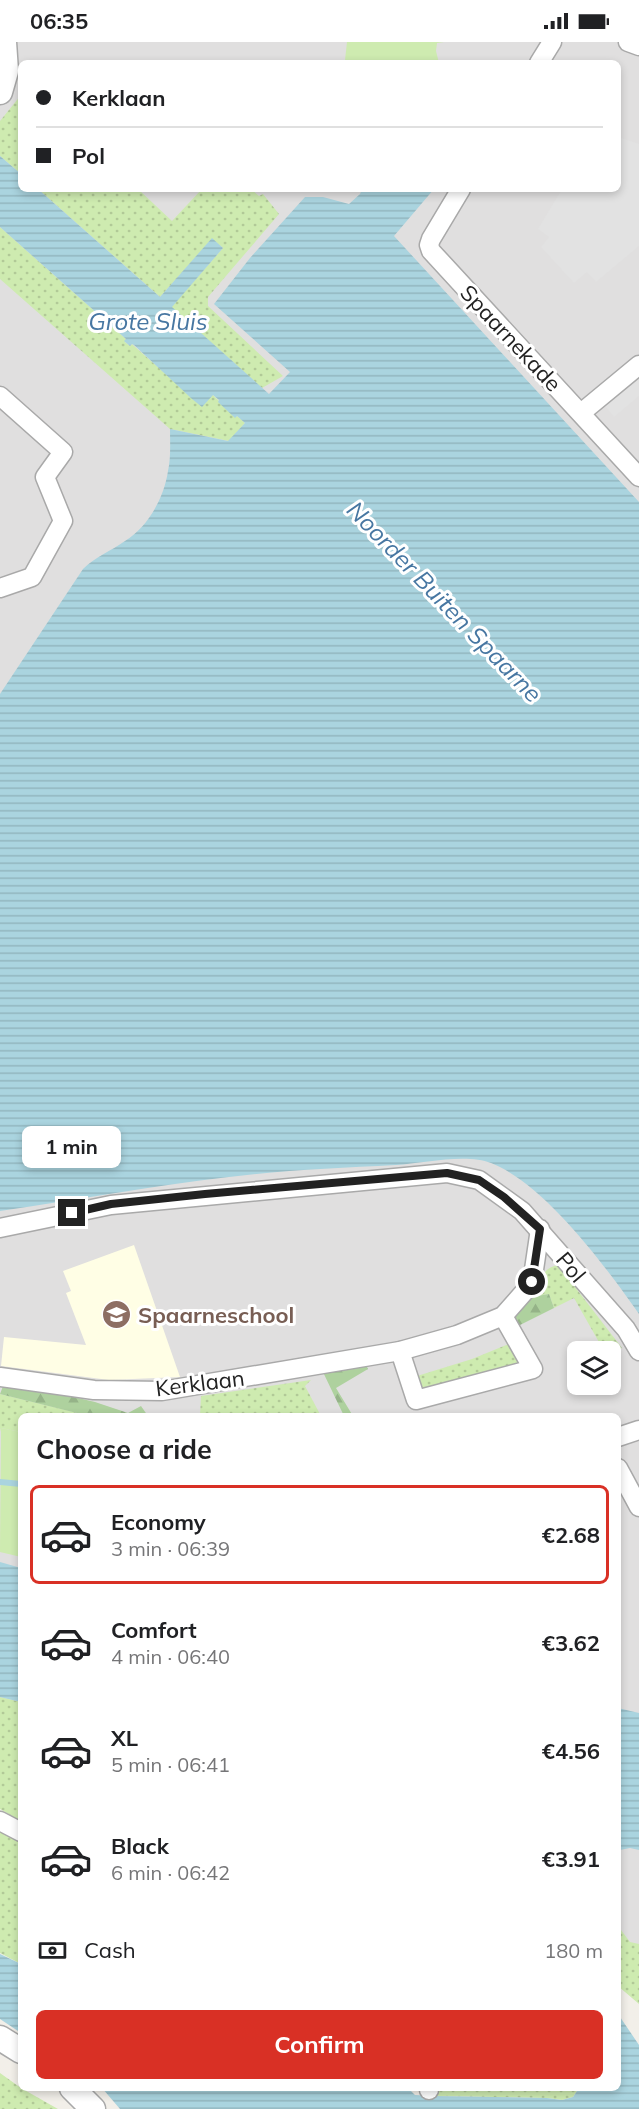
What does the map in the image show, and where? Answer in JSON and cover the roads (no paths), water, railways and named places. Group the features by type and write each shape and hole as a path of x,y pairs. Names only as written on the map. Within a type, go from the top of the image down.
{"street":[{"path":"0,92 6,71 4,42"},
{"path":"541,60 552,42"},
{"path":"628,42 639,46"},
{"name":"Spaarnekade","path":"459,192 430,239 431,251 639,477"},
{"path":"581,413 639,365"},
{"path":"0,396 63,452 45,477 63,521 32,577 0,588"},
{"name":"Pol","path":"0,1228 111,1204 447,1173 479,1180 504,1197 540,1229 626,1329 639,1350"},
{"name":"Kerklaan","path":"0,1377 94,1390 162,1390 399,1352 457,1335 503,1316 532,1282 540,1229"},
{"path":"399,1352 416,1400 533,1369 503,1316"},
{"path":"621,1436 639,1430"},
{"path":"621,1474 639,1507"},
{"path":"0,1821 18,1830"},
{"path":"0,2038 18,2049"},
{"path":"75,2091 93,2109"}],"water":[{"path":"0,156 18,171 18,192 41,192 160,297 212,238 223,248 172,307 269,394 290,372 214,304 250,258 305,197 323,197 349,204 361,192 431,192 394,236 639,502 639,1314 592,1251 553,1208 512,1174 481,1160 445,1160 250,1175 0,1211 0,694 83,569 133,535 154,511 163,491 168,471 170,429 228,441 245,423 237,416 235,418 213,395 202,407 192,399 134,345 130,346 124,341 126,339 0,227"},
{"path":"0,1562 18,1567 18,1701 0,1697"},
{"path":"621,1709 639,1713 639,1850 630,1848 621,1850"},
{"path":"0,1954 18,1963 18,2031 0,2019"},
{"path":"621,2018 639,2045 639,2109 120,2109 105,2091 411,2091 415,2095 434,2096 562,2100 573,2097 577,2091 621,2091"}],"waterway":[{"path":"0,1482 18,1484"}],"place":[{"name":"Spaarneschool","path":"117,1315"}],"water label":[{"name":"Grote Sluis","path":"148,322"},
{"name":"Noorder Buiten Spaarne","path":"444,602"}]}
